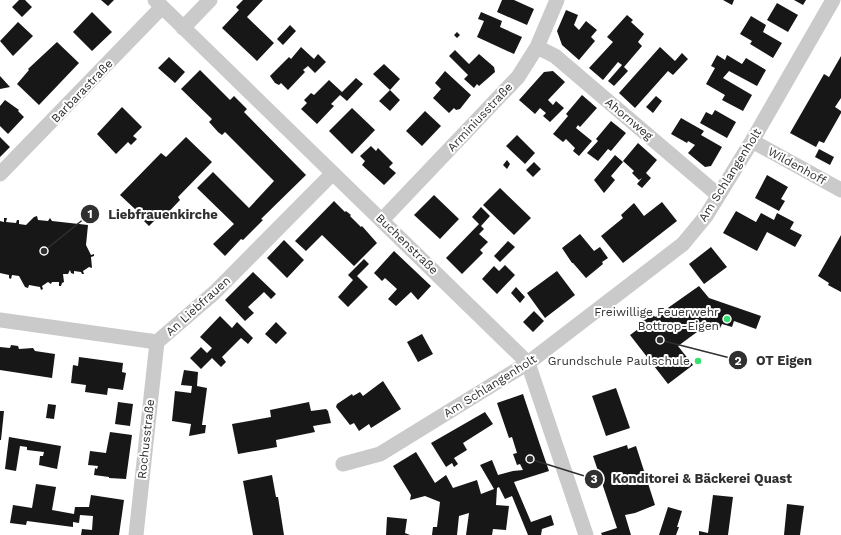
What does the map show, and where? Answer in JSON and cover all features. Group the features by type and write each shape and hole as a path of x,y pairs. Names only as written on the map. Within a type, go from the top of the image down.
{"street":[{"path":"183,28 210,0"},
{"name":"Arminiusstraße","path":"382,220 518,77 538,47 557,0"},
{"name":"Am Schlangenholt","path":"343,464 380,454 528,363 682,244 706,216 752,141 833,0"},
{"name":"Buchenstraße","path":"158,4 528,363 586,535"},
{"name":"Barbarastraße","path":"0,174 158,4"},
{"name":"Ahornweg","path":"538,47 555,56 718,195"},
{"name":"Wildenhoff","path":"752,141 841,190"},
{"name":"An Liebfrauen","path":"0,320 157,342 214,293 333,173"},
{"name":"Rochusstraße","path":"136,535 157,342"}],"building":[{"path":"19,0 25,0 32,7 22,17 12,7"},
{"path":"101,0 114,0 108,6"},
{"path":"243,0 263,0 247,17 274,43 257,61 222,28 239,10 236,7"},
{"path":"502,0 514,0 534,9 527,25 497,12"},
{"path":"723,0 734,0 732,5"},
{"path":"794,0 806,0 803,5"},
{"path":"777,3 798,15 788,32 767,20"},
{"path":"566,10 578,15 574,25 579,30 586,21 597,30 591,37 595,41 579,60 562,45 557,31"},
{"path":"92,12 112,32 92,51 73,32"},
{"path":"481,12 502,21 500,27 522,37 514,54 477,37 484,21 478,19"},
{"path":"627,15 633,20 631,22 644,34 638,42 642,46 624,67 628,71 614,86 608,81 622,65 618,62 603,80 589,68 613,42 607,37"},
{"path":"751,16 766,25 763,32 782,43 773,58 750,44 752,41 740,34"},
{"path":"18,22 33,36 13,56 0,41"},
{"path":"290,25 296,31 283,45 277,39"},
{"path":"457,32 460,35 457,38 454,35"},
{"path":"57,42 79,63 39,105 17,84 29,70 28,69"},
{"path":"301,47 314,59 318,54 326,62 315,73 308,66 303,70 305,72 288,90 281,83 279,85 275,83 270,76 289,57 291,59"},
{"path":"660,47 675,61 682,53 688,59 673,75 668,71 635,108 619,93"},
{"path":"455,50 469,64 479,54 494,67 495,72 479,86 477,84 474,88 464,79 468,75 449,56"},
{"path":"717,55 725,60 727,55 742,64 746,58 766,70 757,86 729,71 723,78 752,95 743,111 722,100 725,95 706,84 715,68 711,66"},
{"path":"841,56 841,98 835,107 841,111 841,113 824,143 819,141 816,147 790,133 824,74 829,77"},
{"path":"169,57 185,72 175,83 158,68"},
{"path":"384,64 400,79 390,90 373,74"},
{"path":"200,70 230,100 234,96 247,109 244,112 306,175 261,219 263,220 243,240 241,239 225,256 213,244 234,224 197,188 213,172 249,208 274,181 225,132 222,135 218,132 209,122 212,119 181,89"},
{"path":"445,71 471,95 460,109 456,110 454,108 449,113 433,98 441,89 435,83"},
{"path":"553,71 565,82 548,100 553,105 556,101 564,108 550,122 543,116 546,113 540,108 535,114 519,100 544,72"},
{"path":"0,76 10,87 0,89"},
{"path":"356,78 363,84 347,101 340,95 331,104 334,106 317,124 301,109 307,103 304,100 311,93 314,95 329,80 342,92"},
{"path":"390,90 400,100 390,111 379,101"},
{"path":"582,95 597,108 580,127 578,125 576,128 592,141 579,156 573,151 575,148 566,139 563,142 553,134 568,116 566,114"},
{"path":"656,96 662,101 653,113 646,107"},
{"path":"5,100 19,110 18,111 24,117 8,134 0,126 0,106"},
{"path":"122,107 142,127 133,136 137,139 131,145 128,142 116,154 97,134"},
{"path":"352,108 375,130 352,154 329,131"},
{"path":"715,110 736,122 727,138 700,123 706,112 712,115"},
{"path":"425,111 441,126 422,146 406,131"},
{"path":"681,118 704,131 701,135 722,147 711,166 705,167 688,153 695,145 688,141 687,143 671,134"},
{"path":"611,121 626,133 611,151 608,149 598,161 587,153 598,141 596,139"},
{"path":"517,135 535,153 525,164 506,146"},
{"path":"0,137 10,147 0,157"},
{"path":"186,137 212,162 178,197 180,200 161,220 158,217 149,226 143,220 147,215 139,207 136,210 120,195 161,153 166,157"},
{"path":"638,143 657,160 646,173 651,178 642,188 637,184 642,178 639,180 632,173 634,171 623,161"},
{"path":"371,146 376,151 378,148 393,163 389,167 396,173 384,185 362,165 365,161 360,156"},
{"path":"819,149 834,157 830,165 815,157"},
{"path":"615,155 623,162 611,176 615,180 604,193 594,180"},
{"path":"507,160 510,164 507,169 503,165"},
{"path":"534,162 541,169 533,177 526,170"},
{"path":"767,175 788,187 781,199 785,201 779,211 755,198"},
{"path":"500,188 531,218 514,235 483,205"},
{"path":"434,195 459,219 440,239 414,215"},
{"path":"334,201 345,212 346,211 351,215 350,216 361,227 362,226 377,243 354,266 322,235 306,251 295,241"},
{"path":"662,202 677,221 623,263 601,236 623,218 621,215 634,203 644,216"},
{"path":"481,207 490,216 481,226 484,229 479,234 488,242 480,250 483,253 462,274 446,258 479,224 472,217"},
{"path":"736,211 756,222 761,213 774,220 777,213 794,222 790,229 802,235 795,247 767,232 757,251 723,233"},
{"path":"37,216 38,220 48,221 50,218 52,221 88,225 86,245 91,255 94,254 94,256 91,257 92,268 89,267 83,271 84,274 74,271 74,274 71,273 70,270 68,274 63,274 64,282 61,286 59,286 59,282 52,282 51,284 48,282 42,286 43,289 41,290 40,287 29,285 28,288 25,287 19,276 12,275 11,279 9,278 9,275 0,273 0,221 4,222 4,218 7,218 6,222 16,223 17,220 19,220 19,224 26,225"},
{"path":"580,234 594,251 600,247 608,258 586,278 572,263 562,248"},
{"path":"841,235 841,292 828,285 829,283 818,276"},
{"path":"284,240 304,260 287,278 267,258"},
{"path":"508,241 515,247 500,262 494,256"},
{"path":"711,247 727,267 704,284 689,264"},
{"path":"394,251 431,286 418,300 411,292 396,306 388,299 397,289 385,278 382,281 374,273"},
{"path":"364,259 369,264 357,276 368,287 348,307 338,297 353,280 348,275"},
{"path":"505,265 515,275 497,294 482,279 494,266 499,271"},
{"path":"557,271 575,295 545,318 527,293"},
{"path":"253,272 276,294 271,299 264,292 248,307 254,313 245,321 225,300"},
{"path":"699,286 709,298 761,316 756,329 734,321 732,327 722,324 720,328 708,324 697,332 678,346 693,365 668,384 630,335 645,324 639,316 649,309 655,317"},
{"path":"516,287 525,297 520,303 511,293"},
{"path":"534,311 544,321 533,332 523,322"},
{"path":"220,316 232,328 237,322 253,338 248,344 241,338 222,357 226,362 221,367 212,358 201,369 190,358 201,347 207,353 212,348 200,337"},
{"path":"276,322 287,333 276,344 265,334"},
{"path":"422,334 433,354 418,362 407,342"},
{"path":"11,345 18,346 19,349 33,348 35,351 55,354 52,378 0,370 0,347 10,348"},
{"path":"79,357 123,363 122,372 126,373 123,390 108,388 107,395 85,392 86,385 71,383 73,365 78,366"},
{"path":"184,370 198,372 197,386 207,388 202,425 206,425 205,433 189,436 191,424 172,421 175,391 191,393 192,386 181,385"},
{"path":"383,381 401,409 371,428 369,424 359,431 354,423 350,425 336,407 337,404 352,394 353,396 360,392 363,396"},
{"path":"616,388 630,428 606,436 592,396"},
{"path":"523,394 549,471 514,482 531,522 551,515 554,525 542,529 541,535 528,535 512,496 505,499 499,487 497,488 496,505 509,506 506,530 493,529 492,535 466,535 469,513 459,516 457,535 432,535 433,527 437,527 440,502 425,496 410,500 411,495 393,466 416,452 435,483 446,475 453,488 477,480 481,494 494,489 480,465 492,460 498,475 523,470 520,464 517,465 513,454 517,453 512,437 509,438 497,403"},
{"path":"118,402 133,404 130,426 115,424"},
{"path":"309,402 311,411 326,409 328,411 331,423 313,426 315,432 276,440 277,447 238,454 232,424 271,417 270,410"},
{"path":"48,404 56,405 54,419 46,418"},
{"path":"0,411 4,411 1,440 0,440"},
{"path":"485,412 493,424 463,443 467,450 454,458 458,464 454,467 452,463 446,467 431,443"},
{"path":"110,432 132,435 126,479 94,475 95,468 97,469 98,466 88,465 90,451 106,453"},
{"path":"9,437 61,446 57,469 39,465 40,456 43,456 44,452 27,450 27,447 20,446 16,471 5,469"},
{"path":"627,445 628,449 636,446 655,505 635,513 625,515 631,535 602,535 601,533 617,528 593,456"},
{"path":"272,475 276,497 278,497 284,535 253,535 243,481"},
{"path":"36,484 56,487 52,510 74,514 75,507 89,507 91,495 124,500 119,535 81,535 82,529 92,530 93,516 80,515 79,523 73,522 73,527 27,521 26,525 10,523 13,505 32,508"},
{"path":"713,495 733,497 728,535 699,535 699,531 708,533"},
{"path":"787,504 804,506 800,535 784,535"},
{"path":"668,507 682,511 677,527 679,527 676,535 659,535"},
{"path":"387,517 407,519 405,533 410,535 386,535"}],"place":[{"name":"Liebfrauenkirche","path":"44,251"},
{"name":"Freiwillige Feuerwehr Bottrop-Eigen","path":"727,319"},
{"name":"OT Eigen","path":"660,340"},
{"name":"Grundschule Paulschule","path":"698,361"},
{"name":"Konditorei & Bäckerei Quast","path":"530,459"}]}
